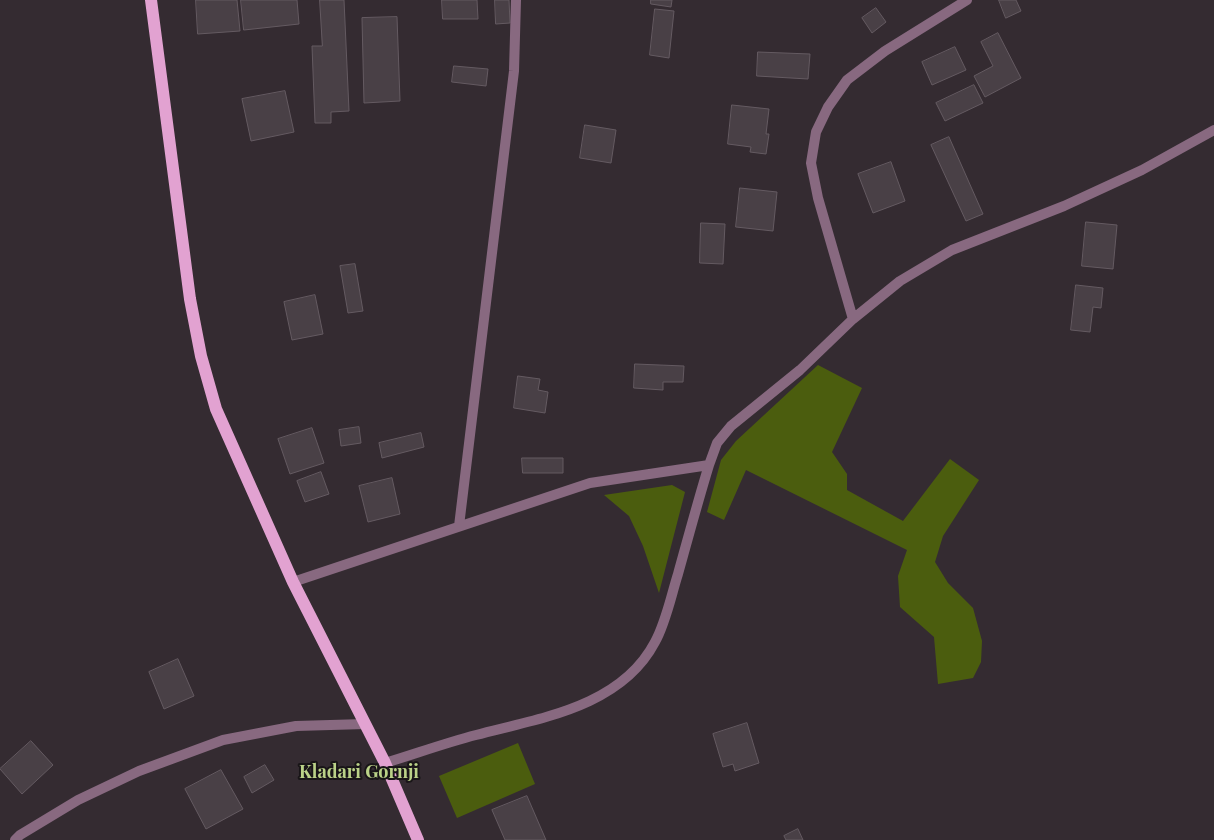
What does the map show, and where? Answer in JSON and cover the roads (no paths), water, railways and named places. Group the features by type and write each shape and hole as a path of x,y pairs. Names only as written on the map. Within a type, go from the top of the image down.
{"main road":[{"path":"151,0 186,272 201,356 216,409 293,582 385,763 418,840"}],"street":[{"path":"459,526 514,71 516,0"},
{"path":"853,319 818,198 811,163 816,132 828,107 847,80 885,52 967,0"},
{"path":"385,763 587,703 620,683 644,660 656,642 668,610 709,464 717,443 731,426 800,370 853,319 900,280 952,250 1064,206 1142,170 1214,130"},
{"path":"293,582 590,483 709,464"},
{"path":"15,840 20,835 78,800 139,770 223,740 296,726 365,724"}],"district":[{"name":"Kladari Gornji","path":"359,772"}]}
